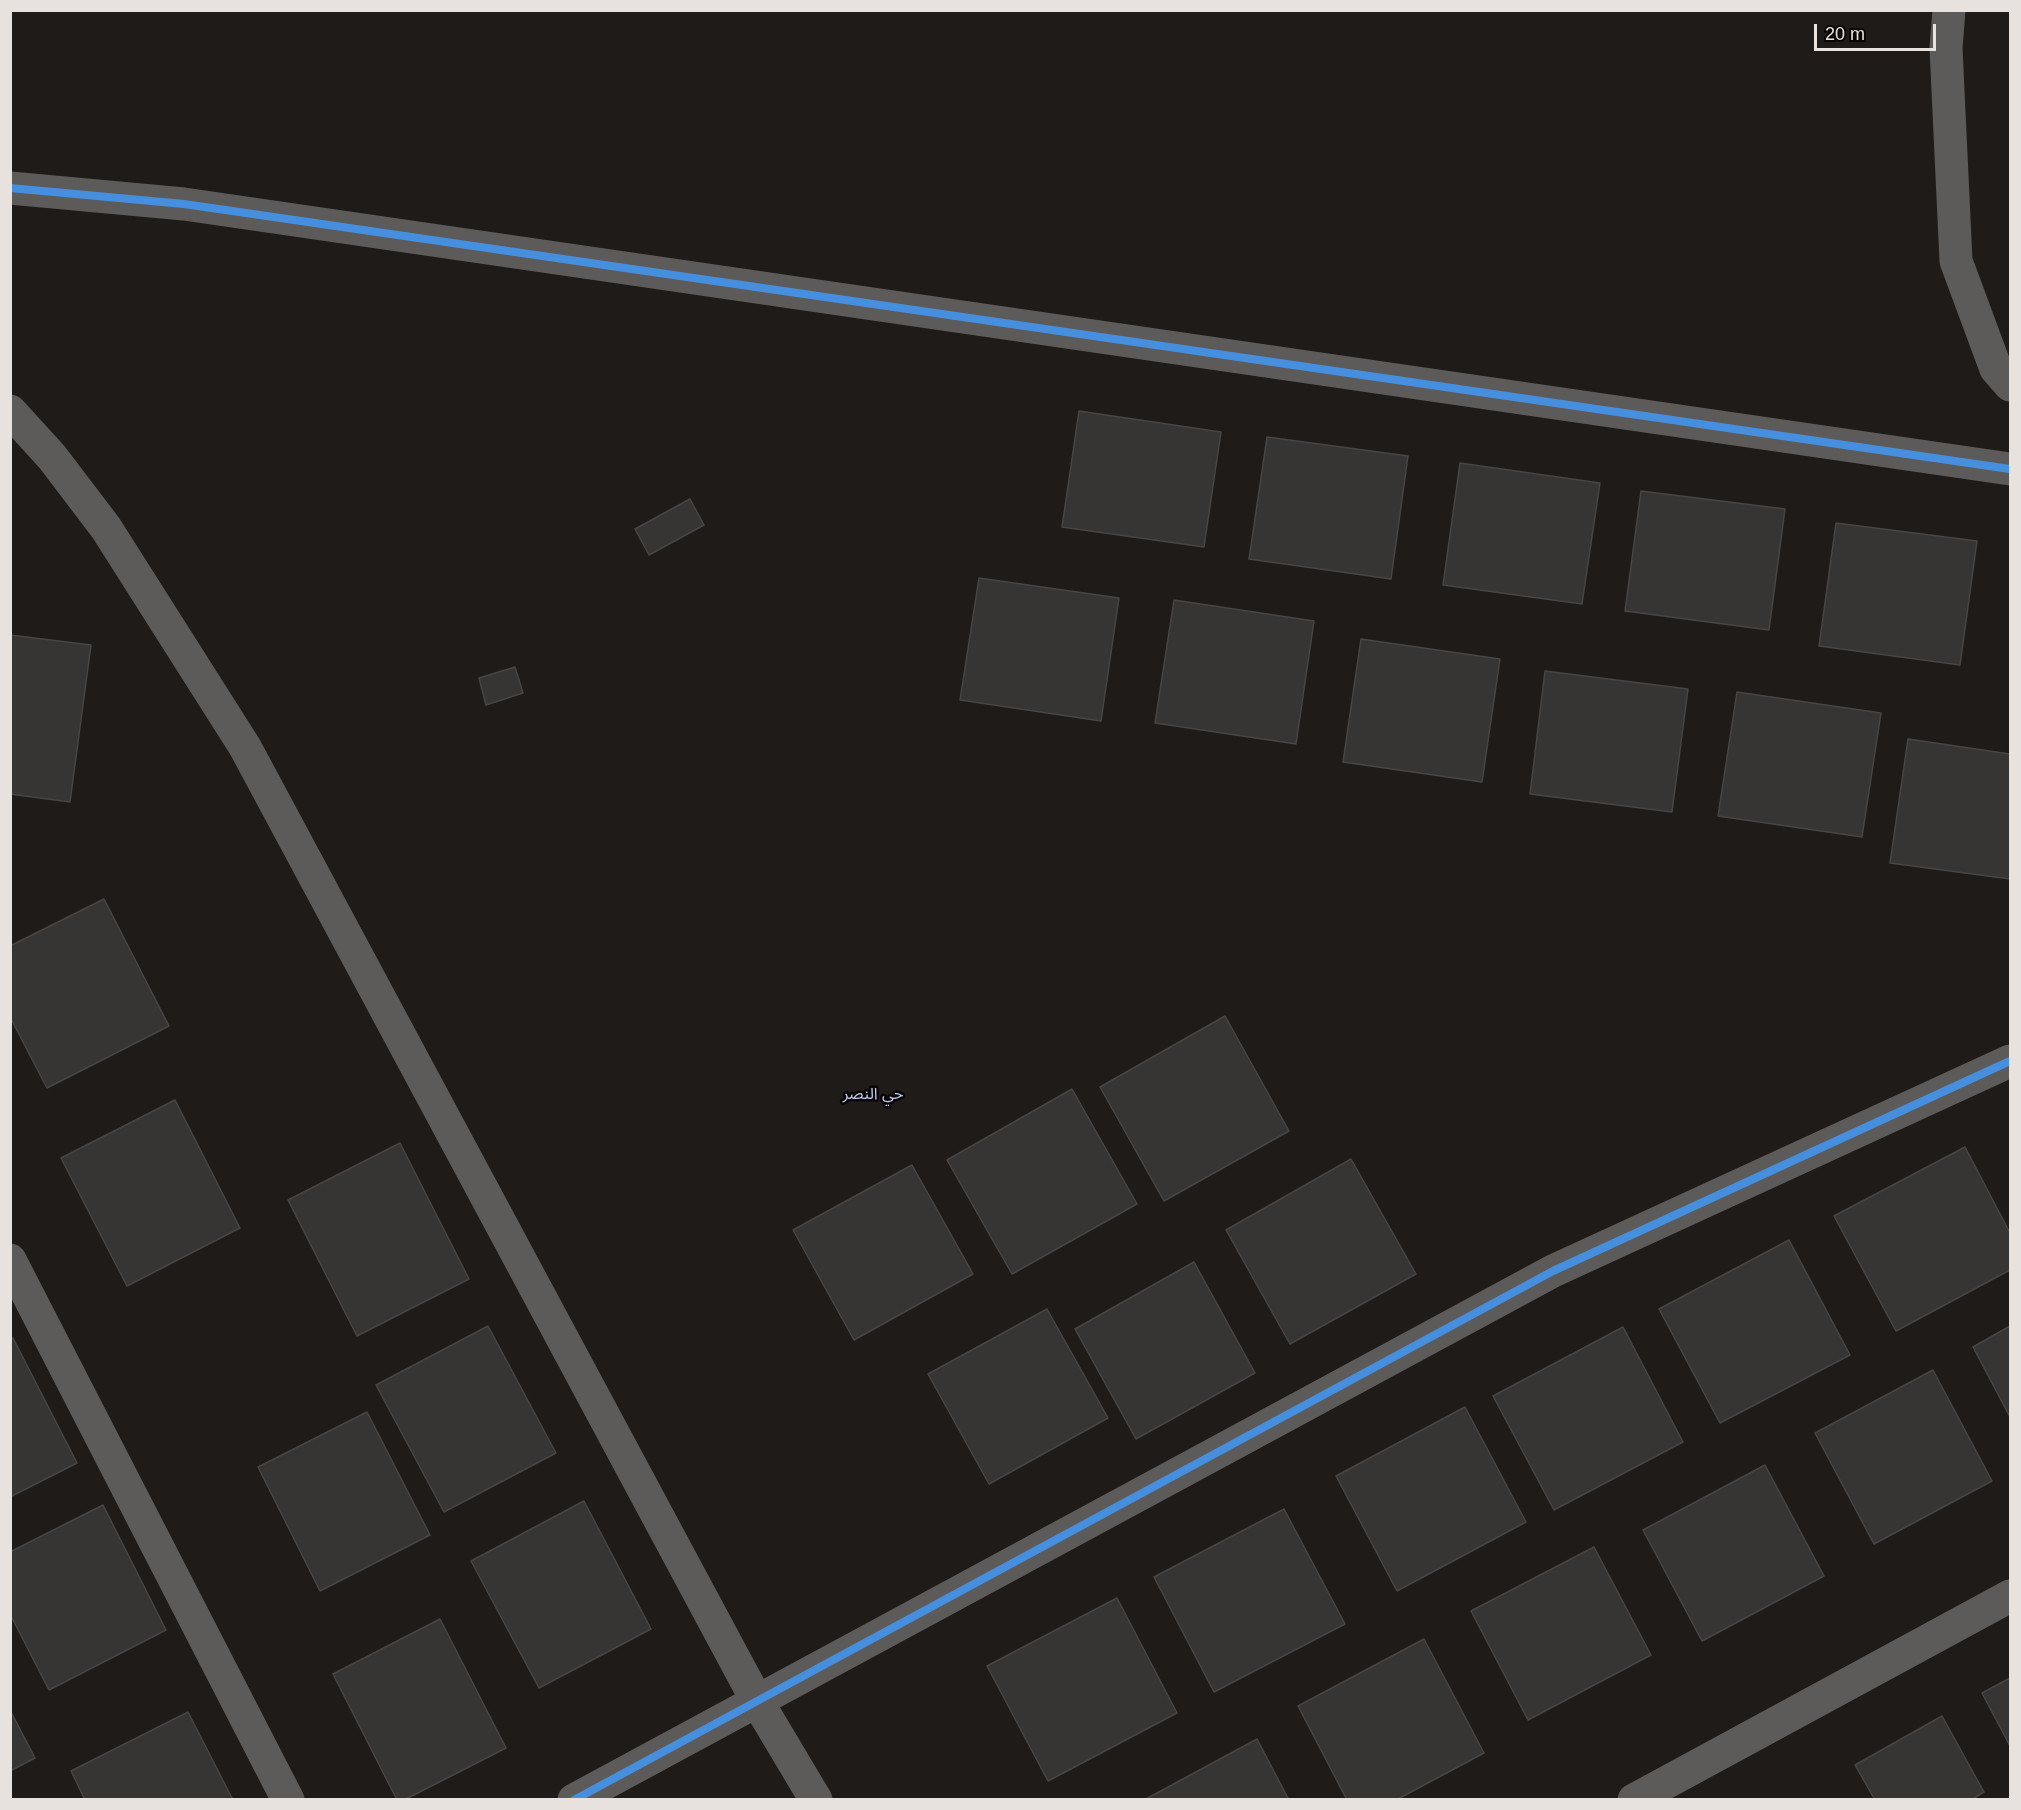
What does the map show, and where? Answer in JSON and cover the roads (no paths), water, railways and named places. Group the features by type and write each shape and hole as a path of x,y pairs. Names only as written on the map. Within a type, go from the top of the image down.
{"street":[{"path":"1948,10 1946,77 1956,261 1996,369 2010,385"},
{"path":"10,188 196,206 2010,469"},
{"path":"10,411 52,457 106,528 245,747 757,1701 816,1800"},
{"path":"574,1800 817,1666 1553,1271 2010,1061"},
{"path":"10,1260 288,1800"},
{"path":"1634,1800 2010,1596"}],"district":[{"name":"حي النصر","path":"873,1095"}]}
